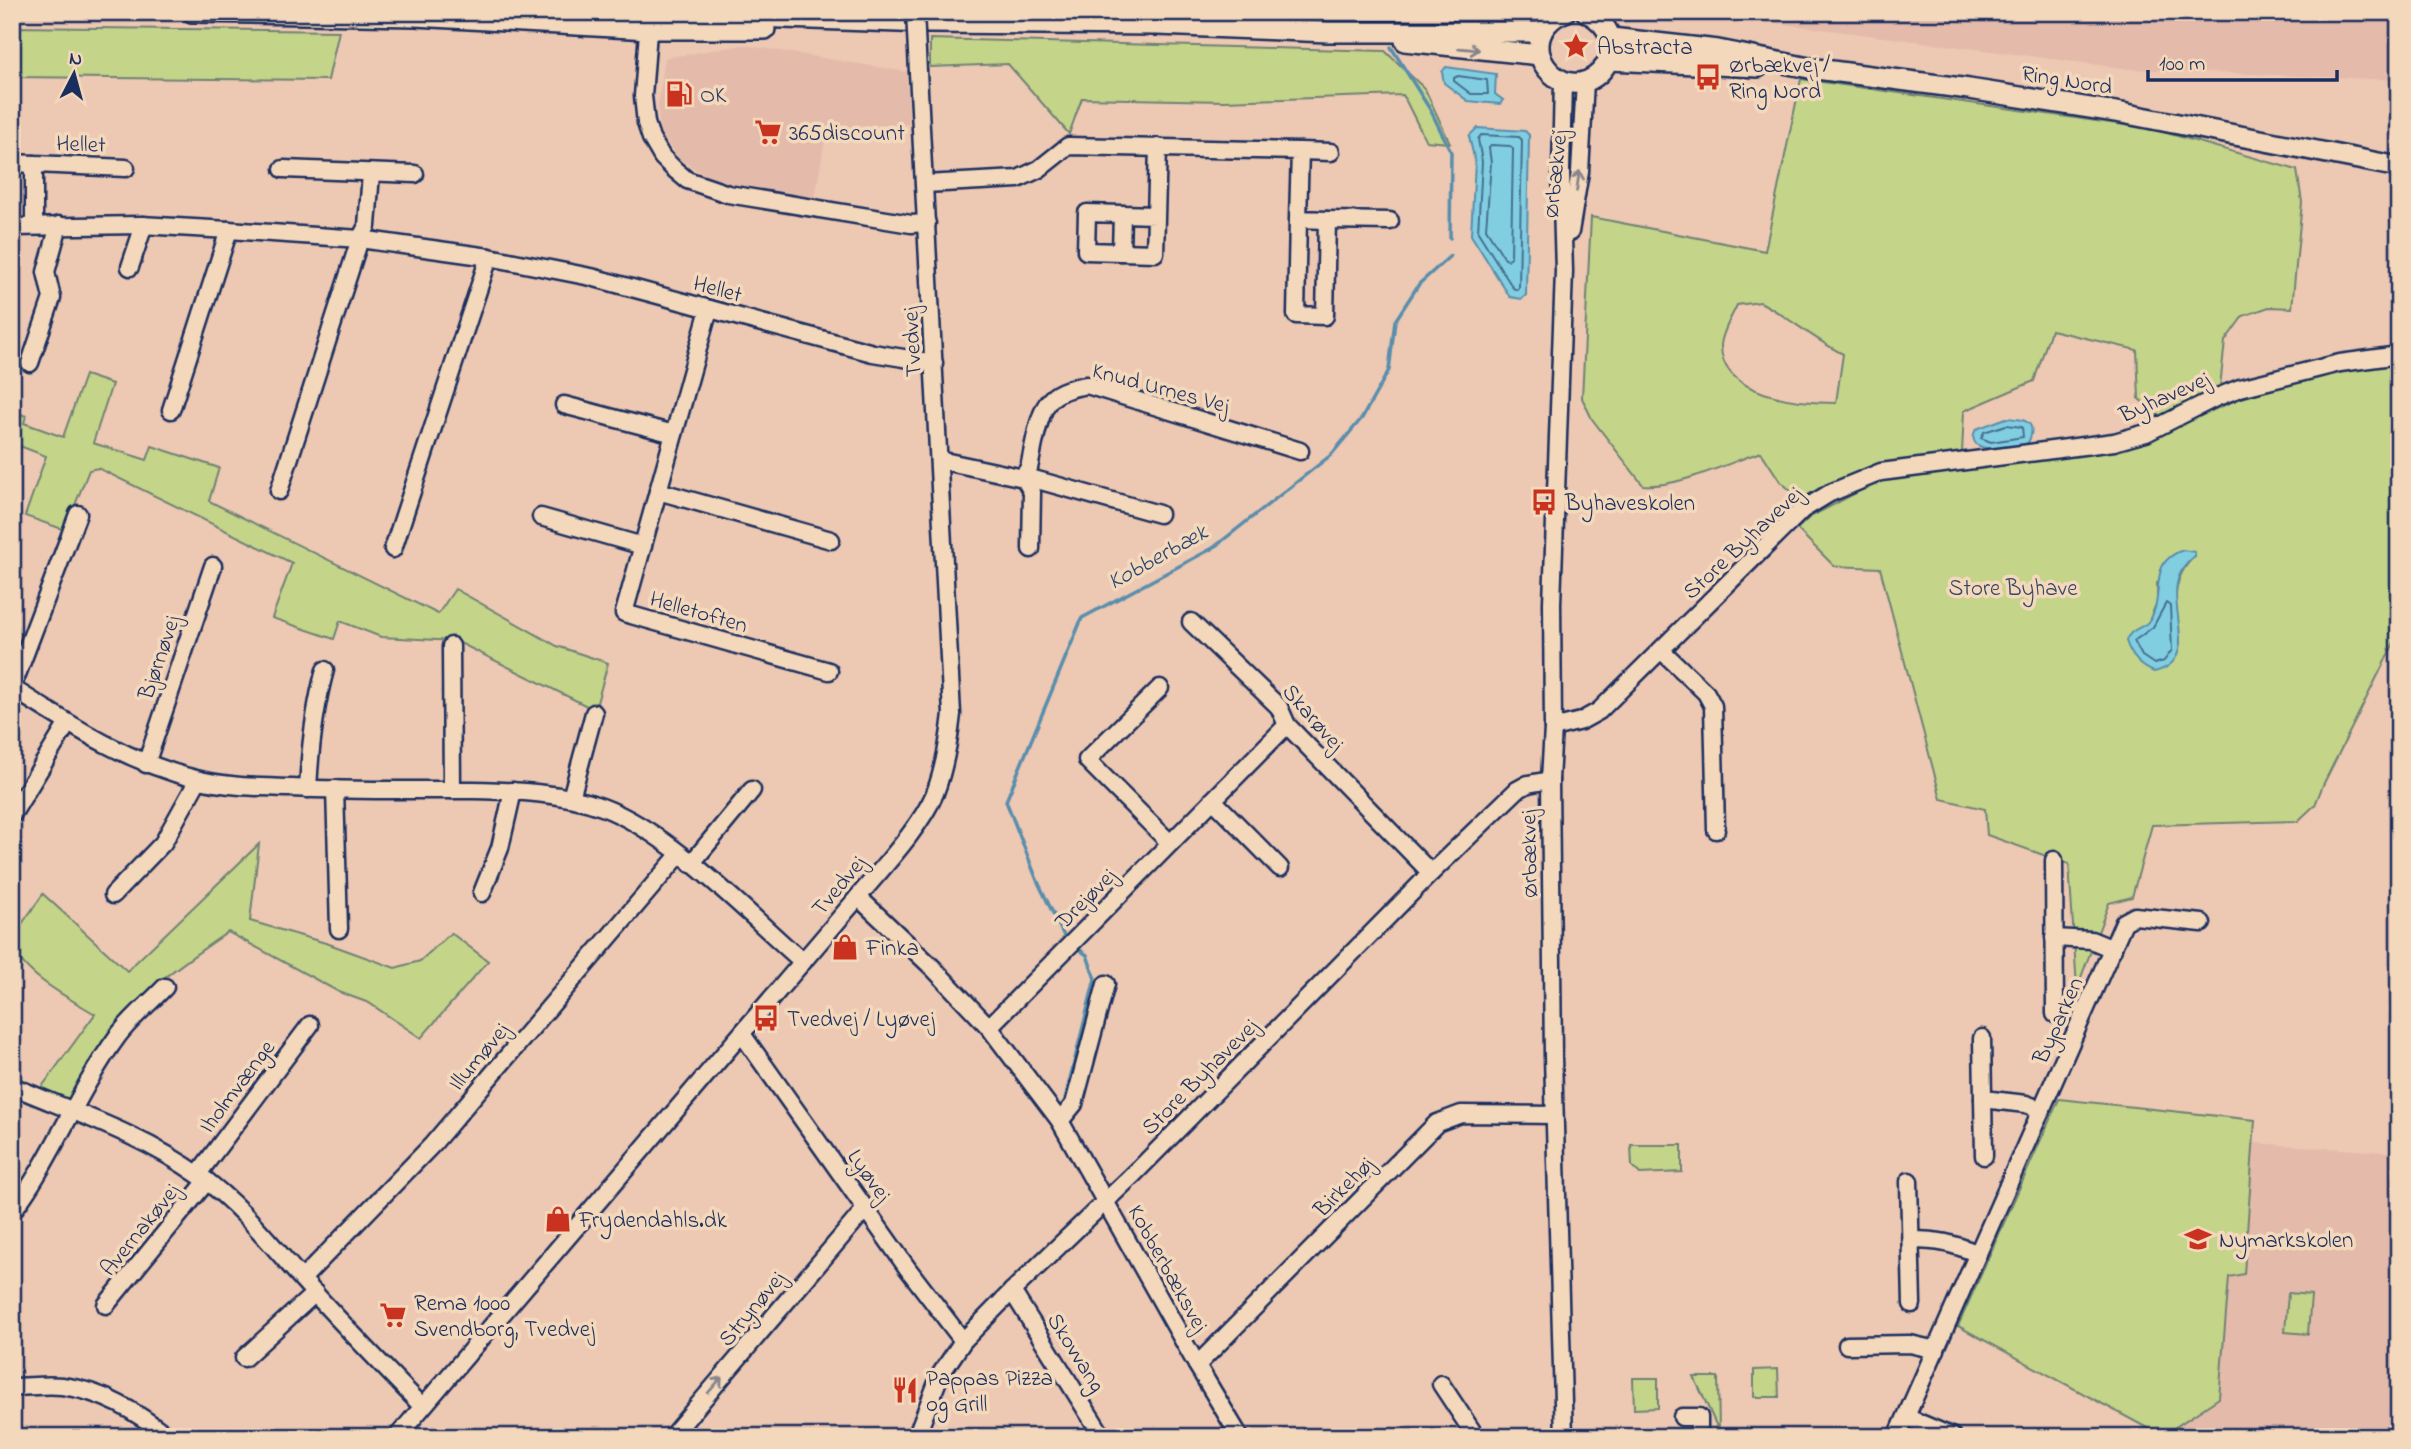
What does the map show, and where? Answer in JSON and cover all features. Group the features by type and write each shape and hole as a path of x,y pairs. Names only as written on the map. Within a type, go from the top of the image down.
{"main road":[{"path":"192,12 649,21"},
{"path":"415,16 528,12"},
{"path":"614,12 709,31 921,18 1328,32 1542,32"},
{"path":"1565,12 1548,23 1539,43 1545,66 1563,81 1585,81 1595,77 1610,60 1611,38 1606,27 1586,12"},
{"path":"1328,32 1540,55"},
{"name":"Ring Nord","path":"1611,38 1718,50 1808,68 2122,113 2399,167"},
{"name":"Ring Nord","path":"1610,60 1808,68"}],"street":[{"name":"Tvedvej","path":"397,1437 858,897 909,834 934,795 947,754 952,714 918,72 921,18"},
{"path":"649,21 643,96 646,123 662,157 687,180 728,194 911,224 927,223"},
{"name":"Ørbækvej","path":"1563,81 1561,171 1564,271 1552,603 1553,728 1550,780 1554,1115 1564,1437"},
{"name":"Ørbækvej","path":"1564,271 1580,172 1585,81"},
{"path":"925,184 1018,179 1039,169 1068,146 1331,152"},
{"path":"1156,215 1087,213 1086,251 1155,253 1158,147"},
{"path":"1300,151 1296,316 1325,316 1327,220"},
{"name":"Hellet","path":"12,163 126,168"},
{"name":"Hellet","path":"34,164 34,225"},
{"path":"283,169 415,174"},
{"path":"279,491 360,239 367,226 371,173"},
{"path":"1121,252 1122,214"},
{"path":"1298,219 1390,221"},
{"path":"30,363 52,298 46,272 60,225"},
{"path":"130,267 144,225"},
{"name":"Hellet","path":"12,227 144,225 229,230 360,239 489,257 591,277 873,353 934,363"},
{"path":"171,410 229,230"},
{"path":"393,550 489,257"},
{"name":"Helletoften","path":"709,309 624,614 829,671"},
{"name":"Byhavevej","path":"1862,478 1900,469 2113,442 2146,433 2240,388 2340,363 2399,355"},
{"name":"Knud Urnes Vej","path":"1023,476 1029,468 1043,414 1050,400 1069,388 1087,385 1300,451"},
{"path":"565,405 674,434"},
{"path":"940,460 1023,476 1159,514"},
{"path":"1023,476 1032,492 1031,550"},
{"name":"Store Byhavevej","path":"1553,728 1581,721 1599,711 1802,510 1862,478"},
{"path":"658,491 831,540"},
{"path":"78,514 12,688 68,723 108,747 146,764 198,780 243,787 513,791 571,798 603,807 635,823 685,859 803,962"},
{"path":"541,517 643,546"},
{"name":"Bjørnøvej","path":"146,764 213,566"},
{"name":"Skarøvej","path":"1191,622 1279,707 1287,725 1431,873"},
{"path":"451,646 452,790"},
{"path":"1661,650 1706,693 1713,706 1716,830"},
{"path":"308,789 315,709 325,670"},
{"path":"1160,688 1087,760 1170,843"},
{"path":"571,798 594,713"},
{"path":"12,815 68,723"},
{"name":"Drejøvej","path":"989,1027 1287,725"},
{"path":"113,895 163,843 198,780"},
{"name":"Store Byhavevej","path":"916,1437 940,1375 963,1340 1135,1173 1431,873 1517,790 1528,784 1550,780"},
{"path":"335,789 339,929"},
{"path":"685,859 752,790"},
{"path":"482,893 500,848 513,791"},
{"path":"1213,800 1280,868"},
{"name":"Illumøvej","path":"302,1279 432,1145 685,859"},
{"name":"Byparken","path":"2053,860 2055,1014"},
{"name":"Kobberbæksvej","path":"858,897 933,968 989,1027 1060,1121 1196,1365 1240,1437"},
{"name":"Byparken","path":"1897,1437 2124,922 2135,916 2202,923"},
{"path":"2054,938 2091,940 2113,948"},
{"path":"1060,1121 1074,1104 1106,984"},
{"path":"12,1212 118,1034 166,987"},
{"name":"Iholmvænge","path":"203,1178 310,1025"},
{"name":"Lyøvej","path":"742,1034 963,1340"},
{"path":"1982,1038 1984,1156"},
{"name":"Avernakøvej","path":"12,1086 74,1110 156,1148 203,1178 240,1209 422,1406"},
{"path":"1983,1099 2018,1102 2042,1110"},
{"name":"Birkehøj","path":"1196,1365 1437,1124 1461,1114 1554,1115"},
{"name":"Avernakøvej","path":"106,1305 203,1178"},
{"path":"1909,1181 1912,1304"},
{"name":"Strynøvej","path":"671,1437 866,1208"},
{"path":"1911,1240 1954,1243 1978,1254"},
{"name":"Skovvang","path":"1012,1291 1103,1437"},
{"path":"244,1358 315,1293"},
{"path":"1847,1345 1910,1344 1936,1350"},
{"path":"1441,1384 1476,1437"},
{"path":"12,1387 61,1386 102,1396 137,1413 169,1437"},
{"path":"1906,1416 1953,1437"},
{"path":"1682,1417 1699,1417 1699,1437"}],"shaded area":[{"path":"1692,12 2399,12 2399,80 2130,69"},
{"path":"743,45 907,72 909,124 827,128 815,197 715,181 679,159 660,133 658,107 665,58"},
{"name":"Nymarkskolen","path":"2059,1099 2255,1120 2254,1143 2399,1153 2399,1437 2163,1437 1958,1326"}],"green space":[{"path":"12,27 339,31 328,80 12,77"},
{"path":"930,39 1385,51 1425,89 1450,143 1426,141 1403,95 1224,101 1082,98 1069,134 1008,64 930,67"},
{"path":"1801,79 2153,129 2297,170 2302,202 2292,308 2269,307 2243,316 2225,341 2220,387 2163,419 2139,399 2137,350 2051,330 2034,381 1964,411 1962,453 1910,459 1801,500 1780,481 1761,452 1687,479 1643,485 1592,419 1582,398 1591,217 1765,251","holes":["1760,302 1843,354 1836,403 1802,401 1765,393 1734,376 1724,363 1721,341 1737,305"]},
{"name":"Store Byhave","path":"2399,361 2399,633 2315,805 2298,821 2152,825 2132,897 2109,903 2077,988 2069,864 1987,835 1985,809 1941,799 1880,568 1834,566 1797,529 1810,517 1886,477 2127,448 2236,400 2341,367","holes":["2195,556 2186,565 2177,585 2176,596 2180,642 2148,623 2157,602 2157,583"]},
{"path":"85,375 112,384 93,443 147,460 152,446 219,468 209,501 438,614 455,589 557,646 608,663 595,710 456,641 381,637 340,621 334,639 272,618 292,563 98,468 89,470 65,530 25,516 46,456 12,443 12,411 26,416 24,423 63,437"},
{"path":"259,844 250,921 329,944 395,968 420,961 451,933 488,961 421,1038 369,1003 339,992 228,932 164,978 134,1004 97,1050 70,1100 41,1088 95,1014 44,982 22,961 15,950 12,938 43,894 127,971"},
{"path":"2059,1099 2255,1120 2244,1274 2229,1277 2219,1398 2162,1436 1958,1326"},
{"path":"1631,1145 1682,1145 1682,1172 1640,1174 1632,1166"},
{"path":"2288,1293 2311,1295 2308,1334 2285,1332"},
{"path":"1778,1369 1779,1397 1754,1397 1754,1370"},
{"path":"1694,1377 1718,1377 1719,1431"},
{"path":"1633,1378 1658,1378 1658,1408 1634,1409"}],"water":[{"path":"1446,67 1496,74 1495,94 1503,100 1500,104 1468,101 1444,83 1442,72"},
{"path":"1477,128 1525,131 1529,135 1526,295 1522,299 1510,297 1471,235 1475,162 1469,136"},
{"path":"2006,418 2023,420 2030,425 2032,430 2028,443 2002,449 1976,444 1973,438 1976,429"},
{"path":"2183,550 2195,552 2195,556 2182,570 2177,585 2180,644 2177,656 2169,666 2154,672 2136,660 2126,641 2130,634 2150,620 2164,563"}],"waterway":[{"name":"Kobberbæk","path":"1375,12 1381,24"},
{"name":"Kobberbæk","path":"1391,47 1431,111 1451,152 1450,238"},
{"name":"Kobberbæk","path":"1064,936 1037,880 1006,801 1082,618 1213,548 1331,455 1362,418 1389,370 1395,321 1419,284 1450,256"},
{"name":"Kobberbæk","path":"1065,1099 1095,979 1087,955 1080,950"}],"place":[{"name":"Abstracta","path":"1576,46"},
{"name":"Ørbækvej / Ring Nord","path":"1708,77"},
{"name":"OK","path":"679,94"},
{"name":"365discount","path":"768,132"},
{"name":"Byhaveskolen","path":"1544,502"},
{"name":"Finka","path":"845,947"},
{"name":"Tvedvej / Lyøvej","path":"766,1018"},
{"name":"Frydendahls.dk","path":"558,1219"},
{"name":"Nymarkskolen","path":"2198,1239"},
{"name":"Rema 1000 Svendborg, Tvedvej","path":"393,1315"},
{"name":"Pappas Pizza og Grill","path":"905,1390"}]}
